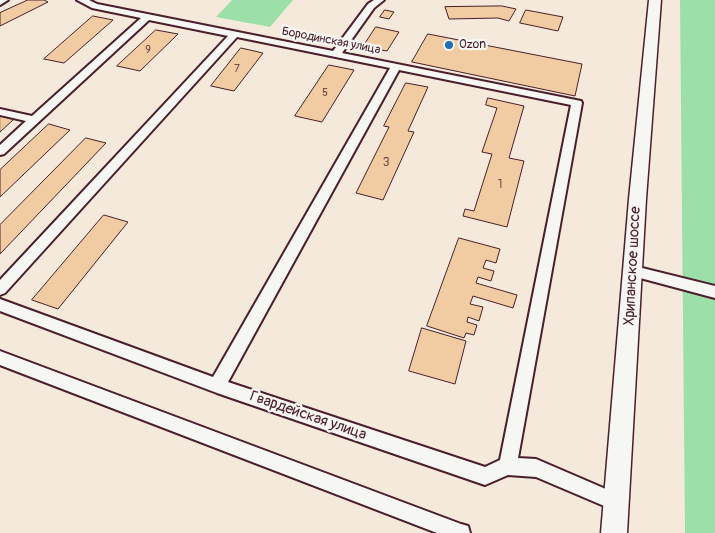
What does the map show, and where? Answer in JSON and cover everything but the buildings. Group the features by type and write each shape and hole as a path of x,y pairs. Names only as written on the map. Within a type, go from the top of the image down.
{"main road":[{"name":"Хрипанское шоссе","path":"614,533 634,271 636,208 655,0"}],"street":[{"path":"0,2 4,0"},
{"name":"Бородинская улица","path":"81,0 94,6 146,17 577,103 508,466"},
{"path":"336,54 371,6 380,0"},
{"path":"0,151 146,17"},
{"path":"0,289 235,34"},
{"path":"217,386 396,66"},
{"path":"0,112 35,120"},
{"path":"634,271 715,292"},
{"name":"Гвардейская улица","path":"0,305 217,386 485,476 508,466 536,468 616,502"},
{"path":"0,358 461,533"}],"green space":[{"path":"232,0 293,0 270,27 216,17"},
{"path":"680,0 715,0 715,533 685,533"}],"place":[{"name":"Ozon","path":"449,45"}]}
